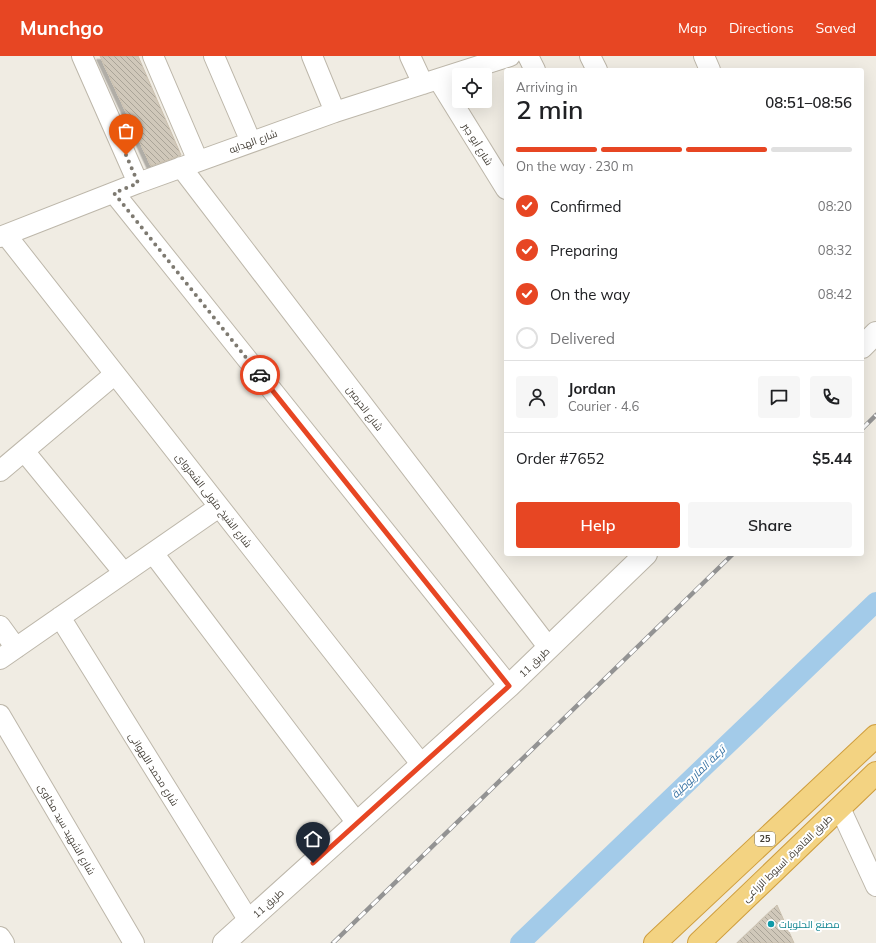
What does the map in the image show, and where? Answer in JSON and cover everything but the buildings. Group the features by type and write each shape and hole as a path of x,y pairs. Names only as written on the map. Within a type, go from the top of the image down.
{"highway":[{"name":"25","path":"655,943 876,736"},
{"name":"طريق القاهرة, اسيوط الزراعى","path":"699,943 876,773"}],"street":[{"path":"82,56 138,183"},
{"name":"شارع الحرمين","path":"154,56 190,164 549,648"},
{"path":"214,56 251,142"},
{"path":"312,56 335,112"},
{"name":"شارع أبو جبر","path":"410,56 504,186"},
{"name":"شارع الهدايه","path":"3,236 138,183 335,112 430,82 485,60 510,56"},
{"path":"528,56 534,68"},
{"path":"590,56 596,68"},
{"path":"704,56 709,68"},
{"path":"114,193 509,686"},
{"name":"شارع الشيخ متولى الشعرواى","path":"3,236 116,374 422,765"},
{"path":"864,345 876,333"},
{"path":"0,471 116,374"},
{"path":"24,451 124,573"},
{"path":"0,626 8,653 220,507"},
{"path":"154,553 357,823"},
{"name":"طريق 11","path":"224,943 509,686 644,556"},
{"name":"شارع محمد اللهوانى","path":"60,617 249,921"},
{"name":"شارع الشهيد سيد مكاوى","path":"0,715 134,943"},
{"path":"840,808 876,886"},
{"path":"0,937 4,943"}],"waterway":[{"name":"ترعة الماريوطية","path":"520,943 876,602"}],"railway":[{"path":"864,427 876,415"},
{"path":"333,943 731,556"}],"way so far":[{"path":"126,155 138,183 114,193 260,375"}],"place":[{"name":"مصنع الحلويات","path":"771,924"}],"route":[{"path":"260,375 509,686 313,863"}]}
